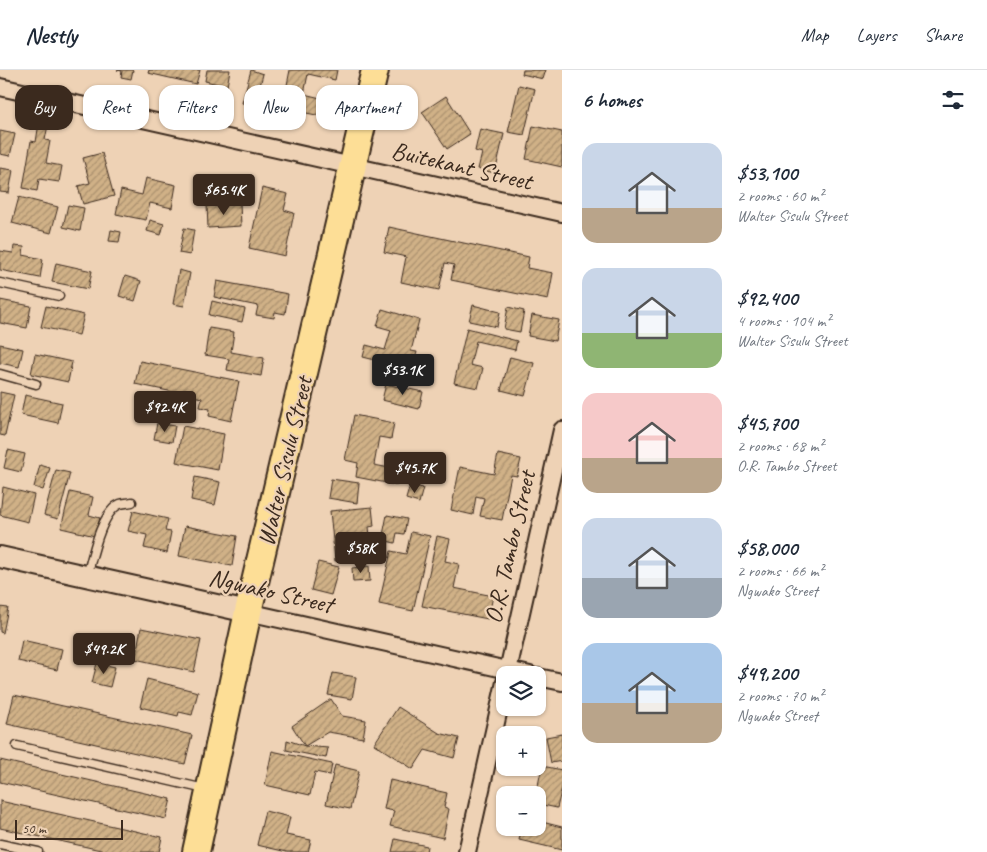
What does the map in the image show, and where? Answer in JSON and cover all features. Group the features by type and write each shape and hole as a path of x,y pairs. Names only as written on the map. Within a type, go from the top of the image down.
{"highway":[{"name":"Walter Sisulu Street","path":"196,852 248,612 375,70"}],"street":[{"name":"Buitekant Street","path":"0,87 562,213"},
{"name":"O.R. Tambo Street","path":"508,666 559,453 562,430"},
{"name":"Ngwako Street","path":"0,557 248,612 496,674"},
{"path":"546,679 562,682"},
{"name":"O.R. Tambo Street","path":"467,852 497,716"}],"lane":[{"path":"0,283 59,296"},
{"path":"0,374 36,384"},
{"path":"87,576 101,531 109,514 120,504 132,502"},
{"path":"17,746 209,790"},
{"path":"0,844 38,852"}],"building":[{"path":"117,70 133,70 131,79 121,77 122,71"},
{"path":"149,70 200,70 196,84 148,73"},
{"path":"207,70 230,70 227,85 205,81"},
{"path":"251,70 263,74 260,85 247,85"},
{"path":"290,70 337,70 335,80 308,74 306,85 287,85"},
{"path":"523,70 546,70 543,79 522,74"},
{"path":"519,85 535,89 524,135 508,132"},
{"path":"306,94 316,97 316,115 306,113"},
{"path":"446,96 470,134 447,149 422,112"},
{"path":"533,126 562,132 562,167 526,159"},
{"path":"480,129 504,134 495,173 478,169 482,153 475,151"},
{"path":"38,130 47,130 45,140 50,141 46,163 62,166 59,182 39,179 37,191 23,188 31,141 36,142"},
{"path":"0,131 15,134 10,156 0,154"},
{"path":"102,153 114,196 83,204 78,186 90,183 83,158"},
{"path":"0,168 13,170 9,193 0,192"},
{"path":"146,178 176,185 172,208 150,203 146,220 116,214 121,190 142,195"},
{"path":"262,188 288,194 284,210 294,213 285,256 249,248"},
{"path":"19,197 58,207 51,233 12,223"},
{"path":"240,203 241,226 208,228 207,205"},
{"path":"68,205 84,208 80,231 63,227"},
{"path":"150,220 164,224 161,235 147,231"},
{"path":"389,227 529,257 527,268 553,273 548,300 451,280 454,265 445,263 439,290 401,282 406,257 384,252"},
{"path":"184,228 194,230 190,255 179,253"},
{"path":"111,230 121,232 119,242 109,241"},
{"path":"14,246 24,247 23,255 43,259 40,278 0,270 0,251 13,253"},
{"path":"56,263 92,271 88,289 52,282"},
{"path":"179,270 190,273 184,306 173,304"},
{"path":"125,276 141,281 135,301 119,296"},
{"path":"217,281 288,294 285,314 275,312 274,318 256,315 258,306 214,297"},
{"path":"0,300 31,306 27,328 0,323"},
{"path":"212,301 245,309 242,322 209,315"},
{"path":"473,305 500,312 497,327 469,321"},
{"path":"46,306 84,315 79,335 41,327"},
{"path":"508,307 524,311 520,332 504,329"},
{"path":"382,309 419,320 411,351 417,352 412,369 400,366 398,374 381,370 383,362 363,357 366,345 385,350 391,330 377,326"},
{"path":"532,315 559,320 555,341 528,336"},
{"path":"209,328 234,332 231,352 264,358 261,376 227,370 229,359 205,355"},
{"path":"467,328 517,341 515,350 476,341 470,365 483,368 478,388 454,383"},
{"path":"0,344 23,349 19,367 0,363"},
{"path":"35,354 72,362 68,382 31,374"},
{"path":"510,357 534,363 525,396 501,390"},
{"path":"140,361 239,381 231,421 209,416 210,409 200,407 202,398 135,384"},
{"path":"386,384 423,392 419,409 382,400"},
{"path":"0,392 14,395 5,436 0,435"},
{"path":"25,395 62,403 58,423 21,415"},
{"path":"354,415 394,423 391,439 379,437 374,465 400,470 397,485 356,477 358,463 345,460"},
{"path":"157,423 175,426 172,442 154,439"},
{"path":"183,426 224,434 218,470 176,462"},
{"path":"8,450 25,454 21,472 4,468"},
{"path":"498,454 521,459 517,476 511,475 502,520 480,516 484,498 476,496 473,515 451,510 460,467 494,474"},
{"path":"40,465 50,468 43,490 34,487"},
{"path":"56,470 70,473 58,519 44,515"},
{"path":"195,477 220,482 215,505 191,500"},
{"path":"331,479 359,483 357,503 328,498"},
{"path":"410,485 423,488 419,503 406,499"},
{"path":"3,487 34,495 28,522 0,515"},
{"path":"70,492 93,497 89,515 100,518 95,536 61,528"},
{"path":"372,507 374,526 369,527 372,557 335,561 330,511"},
{"path":"133,511 168,519 165,531 171,532 167,553 144,548 147,535 128,531"},
{"path":"387,515 407,519 404,534 397,533 395,543 382,540"},
{"path":"185,526 237,536 232,566 179,556"},
{"path":"411,532 430,536 413,611 379,604 391,551 406,554"},
{"path":"437,536 450,539 445,561 459,564 454,588 493,596 488,619 422,606"},
{"path":"318,562 339,567 331,595 311,590"},
{"path":"369,566 370,581 353,582 352,568"},
{"path":"0,607 8,608 3,633 0,632"},
{"path":"141,628 201,640 194,672 135,659"},
{"path":"22,640 62,649 57,670 18,661"},
{"path":"97,663 115,667 110,687 92,683"},
{"path":"333,673 356,677 352,699 328,695"},
{"path":"147,679 198,692 192,715 179,712 178,716 140,707"},
{"path":"14,695 192,735 185,764 7,724"},
{"path":"331,699 342,716 366,720 363,738 328,732 305,746 292,726"},
{"path":"398,707 439,733 459,738 454,758 425,750 413,769 374,744"},
{"path":"562,734 562,761 551,763 546,737"},
{"path":"287,740 305,746 328,748 326,758 286,750"},
{"path":"272,751 332,764 330,775 315,772 310,795 265,785"},
{"path":"0,760 171,799 166,819 0,782"},
{"path":"335,765 359,771 350,809 326,804"},
{"path":"546,767 562,770 562,787 557,808 546,806 546,786 538,786 540,776 546,776"},
{"path":"390,780 447,793 444,807 449,809 443,838 390,826 394,811 384,809"},
{"path":"0,801 162,837 159,852 110,852 0,828"},
{"path":"265,811 290,817 286,835 311,840 308,852 287,852 257,845"},
{"path":"546,823 562,827 562,850 519,840 520,836 546,836"},
{"path":"395,839 427,846 426,852 392,852"}]}
